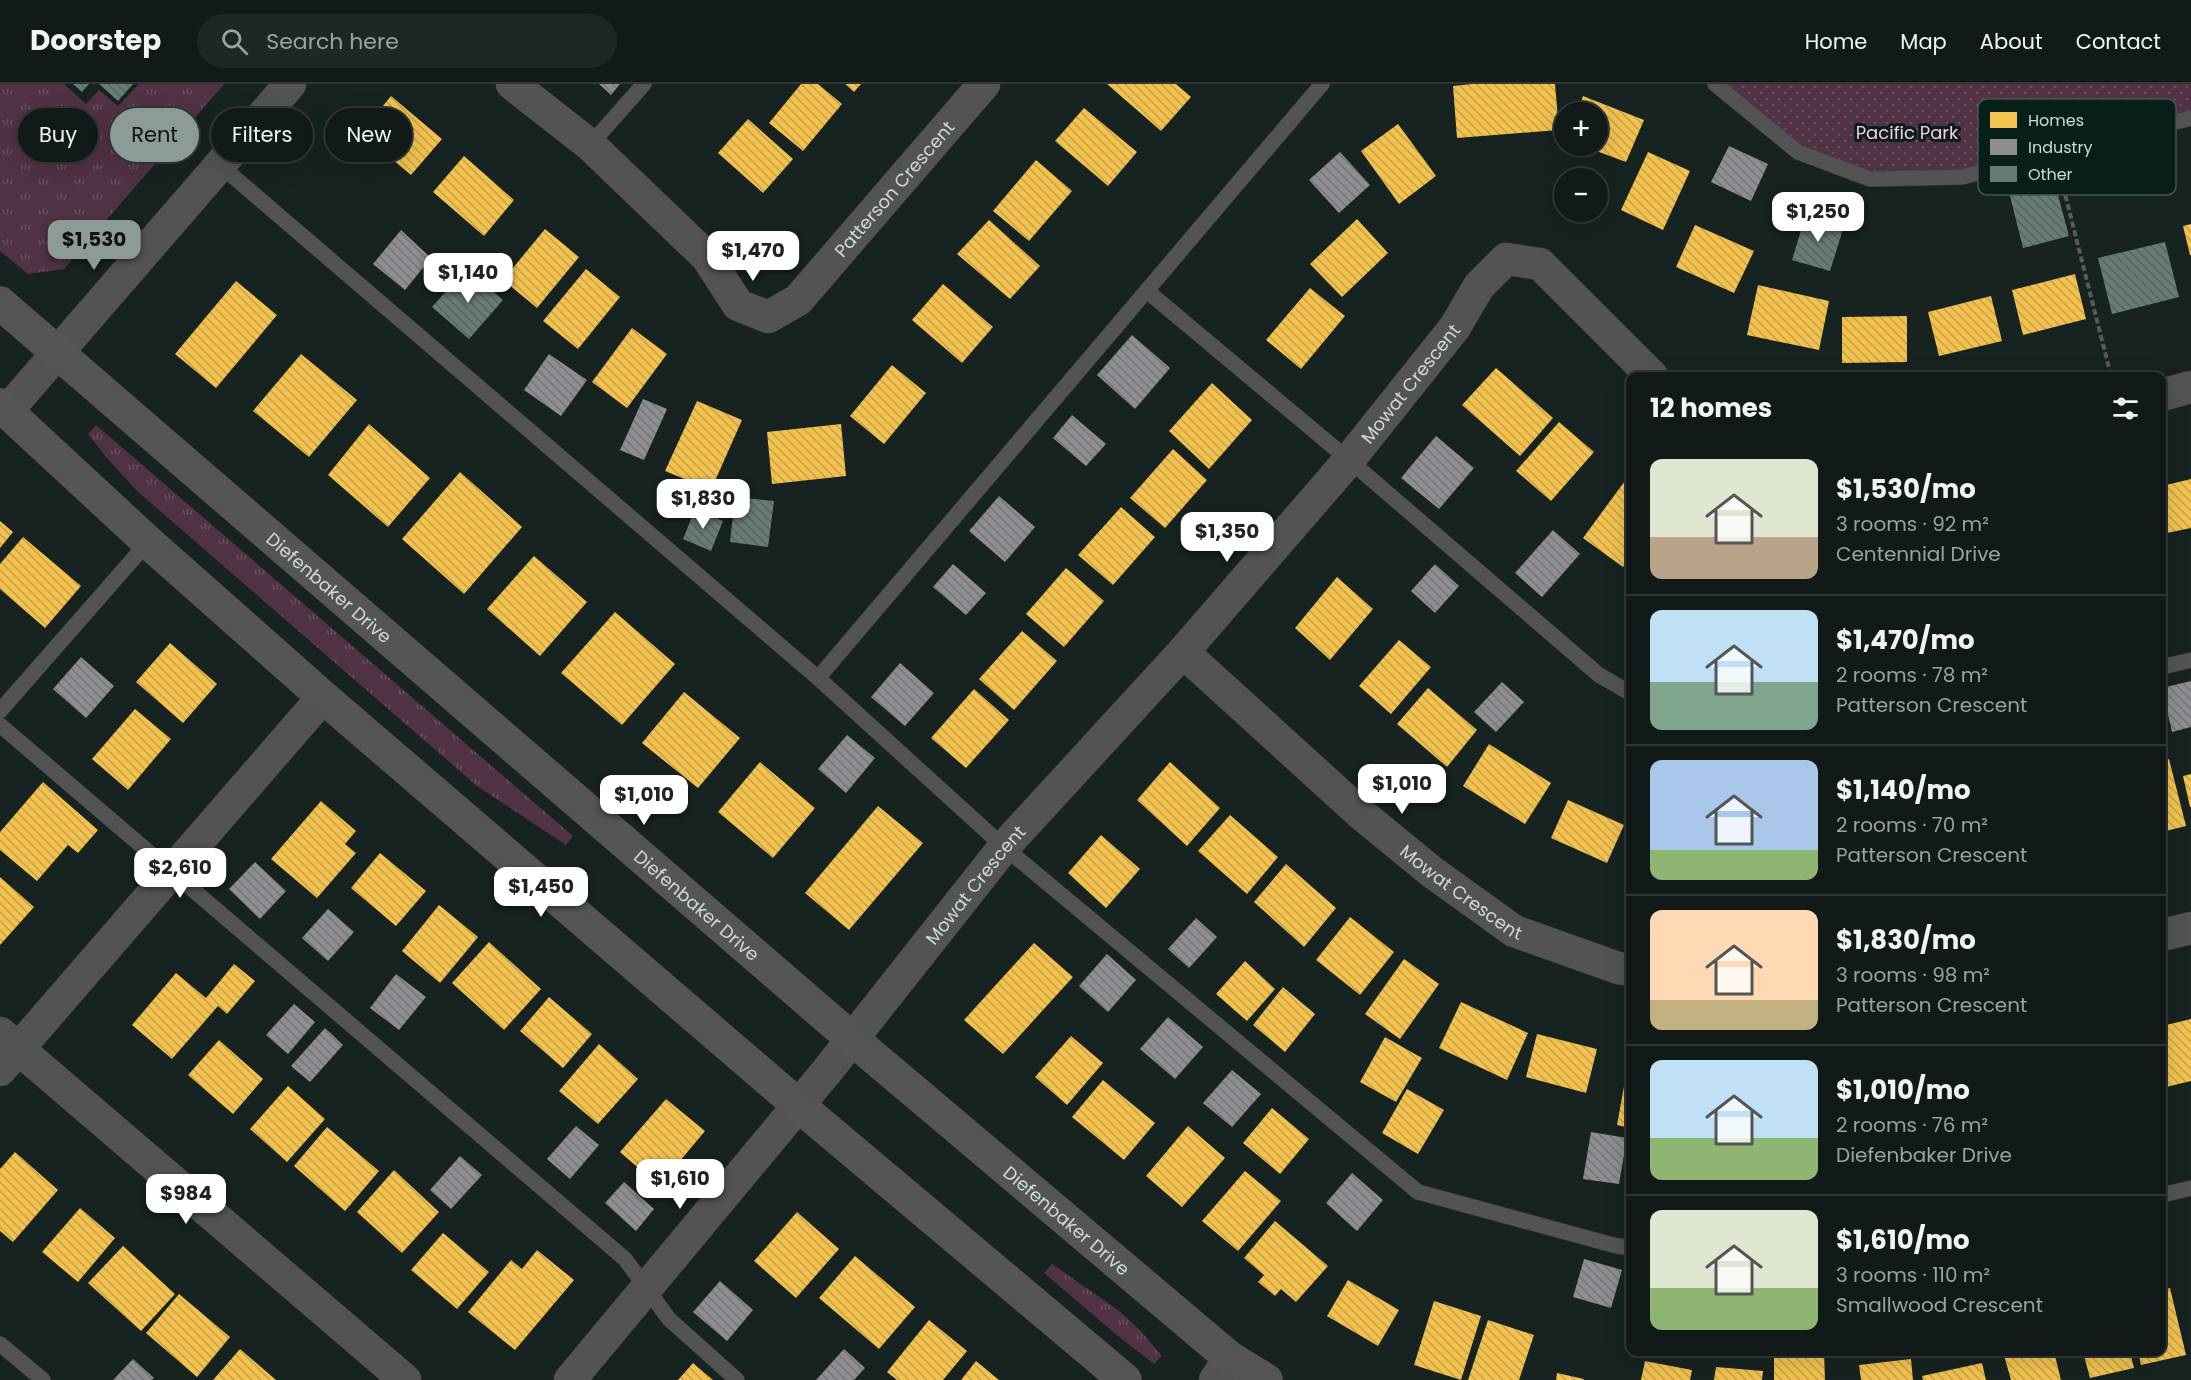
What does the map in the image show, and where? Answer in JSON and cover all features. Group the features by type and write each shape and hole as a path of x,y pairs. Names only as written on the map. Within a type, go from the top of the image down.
{"street":[{"path":"290,84 56,353 3,408 148,542 323,697 798,1106 1125,1380"},
{"name":"Patterson Crescent","path":"512,84 590,145 707,257 738,305 768,317 798,300 984,84"},
{"name":"Mowat Crescent","path":"570,1380 827,1071 1004,847 1183,652 1349,460 1455,327 1479,286 1506,259 1540,264 1648,372"},
{"name":"Diefenbaker Drive","path":"0,303 851,1038 1222,1369 1266,1380"},
{"path":"2166,394 2191,387"},
{"name":"Mowat Crescent","path":"1183,652 1360,813 1432,872 1514,931 1626,969"},
{"path":"323,697 172,870 6,1050 405,1380"},
{"path":"2166,934 2191,928"}],"lane":[{"path":"590,145 644,84"},
{"path":"818,678 1322,84"},
{"path":"1715,84 1798,152 1870,179 1962,177 1978,173"},
{"path":"2176,122 2191,118"},
{"path":"221,166 818,678 1004,847 1418,1192 1626,1247"},
{"path":"1147,291 1349,460 1599,675 1626,691"},
{"path":"0,711 148,542"},
{"path":"2166,666 2191,660"},
{"path":"0,725 625,1259 669,1319 737,1380"},
{"path":"2166,1194 2191,1188"},
{"path":"0,1344 43,1380"}],"path":[{"path":"2065,195 2110,372"}],"green space":[{"path":"0,84 64,84 86,104 99,90 118,106 139,84 224,84 199,113 199,108 110,108 110,162 157,162 64,269 28,274 0,251"},
{"name":"Pacific Park","path":"1727,84 2191,84 2191,116 2176,120 2176,99 1978,99 1978,170 1965,173 1883,178 1827,162 1781,130"},
{"path":"96,425 573,836 566,845 477,786 137,491 88,434"},
{"path":"1052,1264 1118,1310 1140,1330 1162,1356 1154,1364 1118,1336 1044,1273"}],"building: Homes":[{"path":"801,84 818,84 842,104 803,151 769,123"},
{"path":"845,84 861,84 854,92"},
{"path":"1107,84 1176,84 1191,97 1161,131"},
{"path":"1555,84 1557,102 1554,102 1554,130 1457,138 1453,86"},
{"path":"391,96 405,108 381,108"},
{"path":"1583,96 1598,102 1581,102"},
{"path":"1608,106 1644,120 1626,162 1608,155"},
{"path":"1084,108 1137,152 1108,186 1055,141"},
{"path":"412,114 442,139 411,175 396,162 412,162"},
{"path":"748,119 793,159 763,193 718,153"},
{"path":"1398,124 1436,176 1399,204 1361,151"},
{"path":"1648,152 1690,171 1663,230 1621,210"},
{"path":"464,156 514,200 484,236 433,192"},
{"path":"1036,160 1072,191 1029,241 993,211"},
{"path":"1357,219 1388,253 1342,297 1310,264"},
{"path":"989,220 1040,266 1010,299 957,254"},
{"path":"2191,224 2191,255 2190,255 2183,226"},
{"path":"1695,225 1754,251 1734,293 1676,267"},
{"path":"545,229 579,257 537,308 503,280"},
{"path":"586,269 620,297 578,349 543,321"},
{"path":"2075,274 2086,319 2023,335 2012,290"},
{"path":"236,281 277,315 216,388 175,354"},
{"path":"943,284 993,327 962,363 912,320"},
{"path":"1758,285 1829,301 1819,350 1747,335"},
{"path":"1310,288 1345,316 1301,369 1266,340"},
{"path":"1991,296 2002,341 1939,356 1928,312"},
{"path":"1907,316 1907,362 1842,363 1842,317"},
{"path":"632,328 667,354 627,408 592,382"},
{"path":"301,354 357,400 309,457 253,411"},
{"path":"892,365 926,393 884,444 850,416"},
{"path":"1496,368 1553,418 1520,456 1462,405"},
{"path":"1212,383 1252,420 1209,469 1169,431"},
{"path":"697,401 742,420 711,490 665,471"},
{"path":"1559,422 1594,452 1551,501 1516,471"},
{"path":"369,424 430,478 388,527 328,475"},
{"path":"841,424 846,476 772,484 767,432"},
{"path":"1173,449 1207,480 1165,528 1130,498"},
{"path":"460,472 522,527 464,594 402,539"},
{"path":"1626,479 1626,563 1623,567 1583,538"},
{"path":"2191,479 2191,528 2166,533 2166,485"},
{"path":"1121,507 1155,537 1113,585 1078,555"},
{"path":"0,521 13,532 0,548"},
{"path":"23,537 81,586 45,628 0,589 0,564"},
{"path":"534,556 587,602 540,656 487,609"},
{"path":"1066,568 1104,601 1064,647 1026,614"},
{"path":"1337,577 1373,609 1330,660 1295,628"},
{"path":"615,612 675,664 622,725 561,673"},
{"path":"1022,631 1057,661 1014,710 979,679"},
{"path":"1399,640 1431,667 1391,714 1359,686"},
{"path":"170,643 217,684 183,723 136,682"},
{"path":"1428,688 1477,730 1447,767 1397,724"},
{"path":"974,689 1009,720 966,768 931,738"},
{"path":"684,692 740,738 698,788 642,743"},
{"path":"135,709 171,739 128,790 92,759"},
{"path":"1489,744 1551,783 1525,824 1463,786"},
{"path":"2169,759 2186,826 2166,831 2166,760"},
{"path":"760,762 815,808 773,858 718,812"},
{"path":"1170,762 1220,808 1187,846 1137,800"},
{"path":"2191,774 2191,807 2190,807 2183,776"},
{"path":"43,782 98,830 78,853 68,845 37,881 0,850 0,832"},
{"path":"1568,800 1624,825 1607,863 1551,838"},
{"path":"321,801 356,831 345,844 356,853 317,898 271,859"},
{"path":"878,806 923,843 849,930 805,893"},
{"path":"1230,815 1278,857 1247,894 1198,851"},
{"path":"1101,835 1140,869 1106,908 1068,873"},
{"path":"380,853 426,891 396,926 351,888"},
{"path":"1286,864 1336,908 1304,947 1254,902"},
{"path":"0,877 34,907 0,945"},
{"path":"439,905 478,937 440,983 402,951"},
{"path":"1350,917 1394,952 1360,995 1316,960"},
{"path":"489,942 541,989 504,1030 452,983"},
{"path":"1034,943 1073,977 1003,1054 964,1020"},
{"path":"1404,959 1439,984 1400,1039 1365,1014"},
{"path":"1245,961 1275,989 1247,1021 1216,994"},
{"path":"234,964 255,981 227,1014 218,1006 172,1059 132,1025 176,973 206,998"},
{"path":"1283,987 1315,1014 1285,1052 1253,1025"},
{"path":"549,997 592,1034 563,1068 520,1031"},
{"path":"1461,1002 1528,1033 1507,1080 1439,1048"},
{"path":"2191,1019 2191,1081 2166,1087 2166,1025"},
{"path":"1537,1034 1597,1049 1586,1093 1526,1077"},
{"path":"1071,1036 1103,1063 1067,1105 1035,1077"},
{"path":"1385,1037 1422,1058 1396,1102 1360,1082"},
{"path":"219,1040 263,1079 233,1114 188,1075"},
{"path":"599,1044 638,1079 598,1124 559,1091"},
{"path":"1626,1076 1626,1127 1617,1125"},
{"path":"1103,1080 1155,1123 1124,1160 1072,1117"},
{"path":"288,1086 325,1119 287,1162 250,1129"},
{"path":"1407,1089 1444,1110 1418,1154 1382,1133"},
{"path":"666,1099 705,1131 659,1186 620,1152"},
{"path":"1272,1108 1309,1139 1280,1174 1243,1143"},
{"path":"1188,1126 1225,1158 1182,1207 1146,1176"},
{"path":"327,1127 379,1171 345,1211 294,1166"},
{"path":"15,1152 58,1190 13,1242 0,1231 0,1169"},
{"path":"394,1170 439,1212 402,1253 357,1212"},
{"path":"1245,1171 1281,1201 1238,1251 1202,1221"},
{"path":"80,1208 115,1238 78,1282 42,1252"},
{"path":"797,1212 839,1249 796,1298 754,1261"},
{"path":"1275,1221 1328,1266 1296,1302 1281,1289 1275,1296 1258,1282 1264,1275 1244,1258"},
{"path":"443,1233 489,1272 457,1309 411,1270"},
{"path":"123,1246 175,1294 141,1331 88,1283"},
{"path":"537,1250 574,1280 515,1350 468,1312 511,1260 522,1269"},
{"path":"855,1256 915,1307 879,1349 819,1298"},
{"path":"1348,1280 1399,1310 1378,1346 1327,1316"},
{"path":"2170,1288 2186,1355 2141,1365 2139,1356 2166,1356 2166,1289"},
{"path":"179,1294 230,1337 197,1377 146,1333"},
{"path":"1434,1301 1481,1316 1461,1380 1414,1365"},
{"path":"929,1320 967,1351 943,1380 897,1380 887,1372"},
{"path":"1488,1320 1534,1335 1519,1380 1468,1380"},
{"path":"240,1349 276,1380 213,1380"},
{"path":"1774,1356 1824,1356 1825,1380 1774,1380"},
{"path":"2004,1356 2055,1356 2061,1380 2011,1380"},
{"path":"2084,1356 2131,1356 2134,1368 2090,1378"},
{"path":"1911,1359 1913,1380 1861,1380 1859,1365"},
{"path":"976,1361 999,1380 961,1380"},
{"path":"1645,1361 1692,1370 1690,1380 1641,1380"},
{"path":"693,1363 713,1380 678,1380"},
{"path":"1982,1363 1986,1380 1923,1380 1922,1376"},
{"path":"1716,1367 1763,1371 1762,1380 1714,1380"},
{"path":"1557,1373 1584,1379 1584,1380 1556,1380"}],"building: Industry":[{"path":"599,84 620,84 611,95"},
{"path":"1729,146 1768,164 1751,201 1711,182"},
{"path":"1340,152 1370,185 1339,213 1309,180"},
{"path":"401,230 431,258 405,290 373,264"},
{"path":"1132,335 1170,368 1135,409 1097,375"},
{"path":"549,354 587,380 561,416 524,390"},
{"path":"643,399 667,409 644,460 620,450"},
{"path":"1072,415 1106,444 1086,466 1053,438"},
{"path":"1436,436 1474,468 1439,509 1401,478"},
{"path":"999,496 1035,527 1005,562 969,531"},
{"path":"1553,530 1580,554 1542,597 1515,573"},
{"path":"953,564 986,593 966,615 933,587"},
{"path":"1435,564 1459,586 1435,613 1411,591"},
{"path":"81,657 114,686 86,718 53,689"},
{"path":"900,663 934,693 905,726 871,697"},
{"path":"2191,681 2191,727 2172,732 2166,706 2166,687"},
{"path":"1502,682 1524,702 1496,732 1474,712"},
{"path":"847,735 875,758 846,793 818,769"},
{"path":"255,862 286,891 260,919 229,889"},
{"path":"328,909 354,932 328,961 302,938"},
{"path":"1196,918 1217,937 1189,968 1168,949"},
{"path":"1107,954 1136,980 1108,1012 1079,986"},
{"path":"396,974 426,997 399,1030 370,1008"},
{"path":"294,1004 315,1022 288,1054 266,1035"},
{"path":"1168,1017 1203,1047 1175,1079 1140,1049"},
{"path":"325,1028 343,1045 310,1082 291,1066"},
{"path":"1232,1070 1261,1094 1232,1127 1203,1103"},
{"path":"576,1126 599,1145 570,1179 547,1159"},
{"path":"1591,1132 1626,1138 1619,1184 1583,1179"},
{"path":"460,1156 482,1175 451,1209 430,1190"},
{"path":"1352,1173 1383,1200 1357,1231 1326,1203"},
{"path":"624,1182 654,1209 636,1231 605,1203"},
{"path":"1584,1259 1622,1270 1611,1308 1573,1297"},
{"path":"720,1281 753,1310 727,1341 693,1312"},
{"path":"844,1349 865,1368 854,1380 816,1380"},
{"path":"133,1359 154,1378 152,1380 113,1380"}],"building: Other":[{"path":"73,84 89,84 82,92"},
{"path":"99,84 133,84 118,101"},
{"path":"2010,195 2058,195 2069,236 2023,248"},
{"path":"1806,214 1844,226 1830,271 1792,260"},
{"path":"2165,242 2179,297 2112,314 2098,258"},
{"path":"467,268 503,300 469,339 432,307"},
{"path":"735,497 774,501 768,547 730,542"},
{"path":"695,509 723,521 711,551 683,539"}]}
